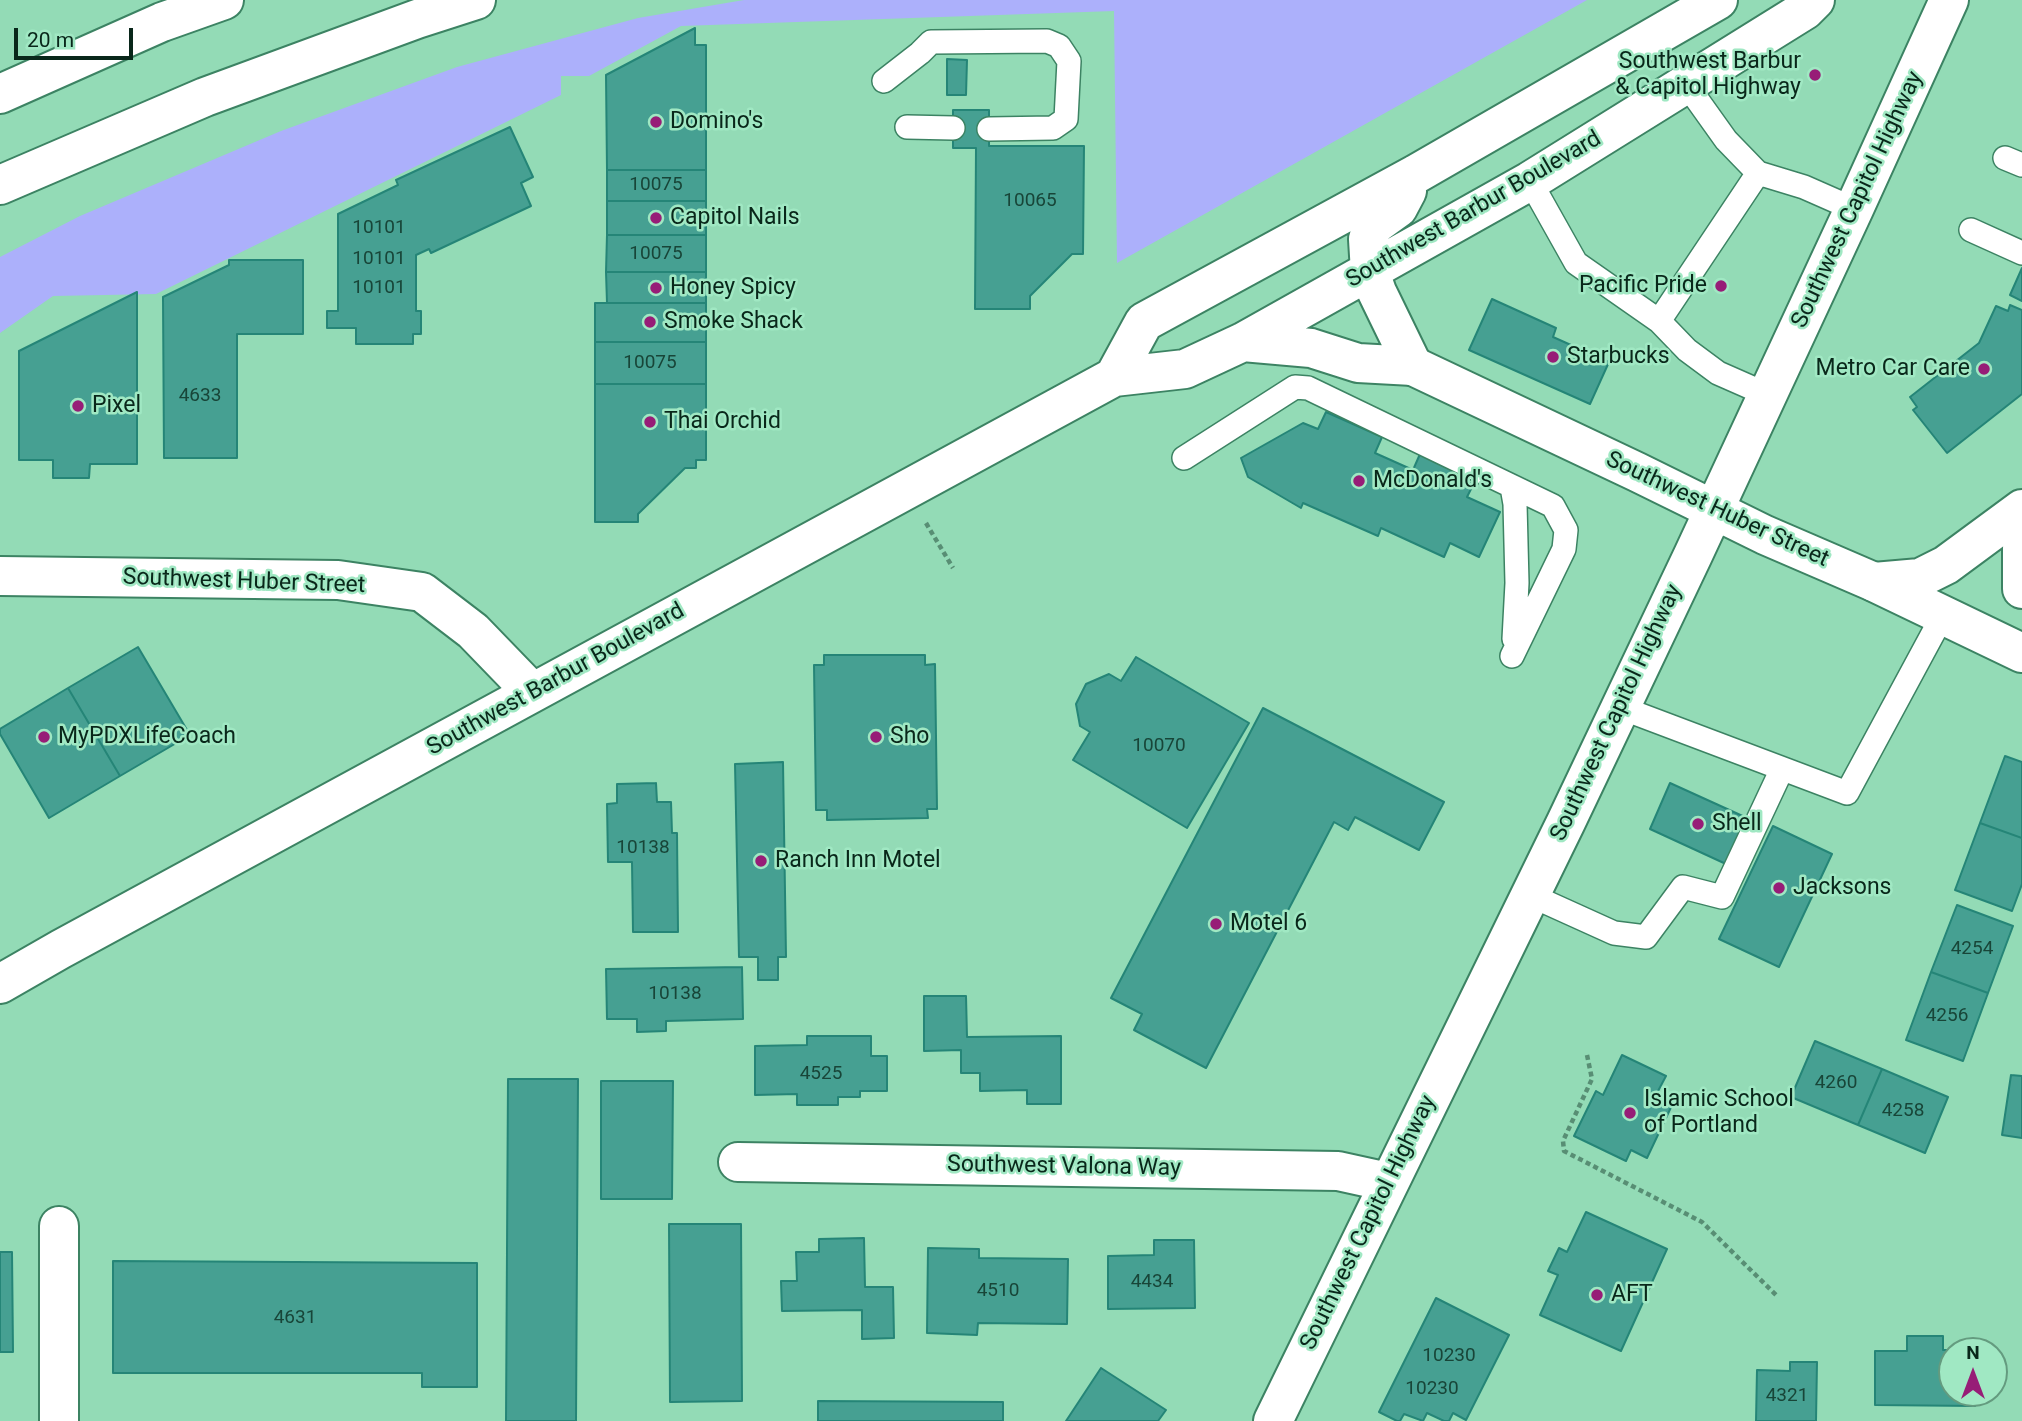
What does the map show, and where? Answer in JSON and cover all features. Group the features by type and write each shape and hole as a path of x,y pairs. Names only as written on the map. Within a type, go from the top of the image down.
{"main road":[{"path":"0,94 162,22 224,0"},
{"path":"0,185 205,97 416,19 476,0"},
{"path":"1114,377 1144,322 1416,173 1718,0"},
{"name":"Southwest Barbur Boulevard","path":"0,984 1114,377 1185,369 1242,342 1530,181 1805,10 1815,0"},
{"name":"Southwest Capitol Highway","path":"1273,1421 1530,895 1714,509 1949,0"},
{"path":"1413,366 1387,316 1370,272 1368,239 1373,226 1398,208 1416,173"},
{"path":"1242,342 1311,348 1358,363 1413,366"},
{"name":"Southwest Huber Street","path":"1413,366 1765,535 1874,582 2022,653"},
{"path":"1874,582 1920,578 1946,565 2022,509"},
{"path":"2022,548 2022,589"},
{"name":"Southwest Huber Street","path":"0,576 338,580 422,592 473,631 532,692"},
{"name":"Southwest Valona Way","path":"738,1162 1338,1171 1388,1182"},
{"path":"59,1226 60,1421"}],"lane":[{"path":"884,80 931,42 1047,41 1059,46 1069,61 1066,119 1053,128 989,129"},
{"path":"1686,85 1726,140 1758,173 1804,187 1854,209"},
{"path":"907,127 953,128"},
{"path":"1659,321 1758,173"},
{"path":"1530,181 1576,263 1659,321 1687,349 1718,373 1768,395"},
{"path":"1971,230 2022,253"},
{"path":"1184,458 1294,387 1308,388 1553,506 1566,530 1564,549 1512,656 1517,583 1516,505 1512,487"},
{"path":"1619,707 1847,793 1943,615"},
{"path":"1530,895 1614,933 1646,937 1683,887 1722,897 1782,769"}],"path":[{"path":"906,489 953,568"},
{"path":"1587,1055 1592,1079 1563,1141 1564,1151 1702,1222 1776,1295"}],"shaded area":[{"path":"744,0 1587,0 1117,263 1114,11 681,26 589,76 561,76 561,95 156,294 53,296 0,333 0,257 80,216 281,131 457,67 638,18"}],"building":[{"name":"Domino's","path":"695,28 695,45 706,45 706,170 607,170 606,75"},
{"path":"947,59 967,60 966,95 947,95"},
{"path":"953,110 989,110 989,146 1084,146 1083,254 1072,254 1030,296 1030,309 975,309 976,148 953,148"},
{"path":"510,127 533,177 521,183 531,206 431,253 429,249 416,255 416,311 421,311 421,334 413,334 413,344 356,344 356,328 327,328 327,311 338,311 338,214 398,185 396,180"},
{"path":"607,170 706,170 706,201 607,201"},
{"name":"Capitol Nails","path":"607,201 706,201 706,235 607,235"},
{"path":"607,235 706,235 706,272 606,272"},
{"path":"229,260 303,260 303,334 237,334 237,458 164,458 163,297 229,265"},
{"path":"2022,268 2022,301 2010,295"},
{"name":"Honey Spicy","path":"606,272 706,272 706,303 607,303"},
{"name":"Pixel","path":"137,292 137,464 90,464 89,478 53,478 53,460 19,460 19,351"},
{"path":"1492,299 1556,328 1553,337 1609,362 1590,404 1469,350"},
{"name":"Smoke Shack","path":"595,303 706,303 706,342 595,342"},
{"name":"Metro Car Care","path":"2010,305 2022,310 2022,394 1947,453 1913,410 1917,407 1910,397 1979,343 1996,306 2008,311"},
{"path":"595,342 706,342 706,384 595,384"},
{"name":"Thai Orchid","path":"595,384 706,384 706,460 696,460 696,468 685,468 638,514 638,522 595,522"},
{"name":"McDonald's","path":"1326,412 1382,437 1375,453 1413,470 1420,454 1455,470 1452,475 1473,485 1467,497 1500,512 1479,557 1450,543 1444,557 1381,528 1378,536 1303,503 1301,508 1248,477 1241,458 1303,423 1318,429"},
{"path":"138,647 190,735 120,776 68,688"},
{"name":"Sho","path":"824,655 925,655 925,665 935,664 937,809 927,809 928,818 827,820 827,810 816,810 814,665 824,665"},
{"path":"1136,657 1249,723 1187,828 1073,760 1090,732 1080,726 1076,704 1086,684 1109,674 1121,681"},
{"path":"68,688 120,776 49,818 0,734 0,729"},
{"name":"Motel 6","path":"1263,708 1444,802 1419,850 1355,817 1348,830 1334,822 1206,1068 1134,1030 1142,1014 1111,998"},
{"path":"2005,756 2022,762 2022,838 1980,823"},
{"name":"Ranch Inn Motel","path":"783,762 786,957 778,957 778,980 758,980 758,957 739,957 735,764"},
{"path":"656,783 657,802 671,802 672,833 677,833 678,932 633,932 632,862 608,862 607,804 617,803 617,784"},
{"name":"Shell","path":"1670,783 1747,818 1726,864 1650,829"},
{"path":"1980,823 2022,838 2022,884 2012,911 1955,890"},
{"name":"Jacksons","path":"1773,826 1832,854 1779,967 1719,939"},
{"path":"1957,905 2013,926 1988,993 1931,972"},
{"path":"742,967 743,1019 666,1021 666,1031 637,1032 637,1019 607,1019 606,969"},
{"path":"1931,972 1988,993 1963,1061 1906,1040"},
{"path":"924,996 966,996 967,1037 1061,1036 1061,1104 1027,1104 1027,1090 980,1091 980,1073 961,1073 961,1050 924,1051"},
{"path":"807,1036 871,1036 871,1056 887,1056 887,1091 860,1091 860,1097 838,1097 838,1105 797,1105 797,1094 755,1095 755,1046 807,1045"},
{"path":"1815,1041 1882,1069 1858,1125 1791,1097"},
{"path":"1622,1055 1666,1076 1657,1093 1674,1101 1647,1158 1631,1150 1626,1161 1574,1136 1596,1091 1603,1095"},
{"path":"1882,1069 1948,1097 1925,1153 1858,1125"},
{"path":"2011,1075 2022,1076 2022,1138 2002,1135"},
{"path":"508,1079 578,1079 576,1421 506,1421"},
{"path":"601,1081 673,1081 672,1199 601,1199"},
{"name":"AFT","path":"1586,1212 1667,1249 1621,1351 1540,1315 1558,1275 1548,1271 1559,1248 1567,1252"},
{"path":"669,1224 741,1224 742,1401 670,1402"},
{"path":"864,1238 865,1287 893,1287 894,1338 862,1339 862,1310 782,1311 781,1281 797,1281 796,1252 819,1252 819,1239"},
{"path":"1154,1240 1194,1240 1195,1308 1108,1309 1108,1256 1154,1255"},
{"path":"928,1248 979,1249 979,1258 1068,1259 1067,1324 978,1323 977,1335 927,1333"},
{"path":"0,1252 12,1252 13,1352 0,1352"},
{"path":"113,1261 477,1263 477,1387 422,1387 422,1373 113,1373"},
{"path":"1436,1298 1509,1335 1466,1420 1453,1413 1449,1421 1444,1421 1427,1413 1423,1421 1404,1414 1400,1421 1397,1421 1379,1412"},
{"path":"1907,1336 1943,1336 1938,1337 1938,1406 1875,1405 1875,1351 1907,1351"},
{"path":"1790,1362 1817,1362 1816,1421 1756,1421 1757,1370 1790,1371"},
{"path":"1101,1368 1166,1410 1158,1421 1066,1421"},
{"path":"818,1401 1003,1402 1003,1421 818,1421"}],"place":[{"name":"Southwest Barbur & Capitol Highway","path":"1815,75"},
{"name":"Domino's","path":"656,122"},
{"name":"Capitol Nails","path":"656,218"},
{"name":"Pacific Pride","path":"1721,286"},
{"name":"Honey Spicy","path":"656,288"},
{"name":"Smoke Shack","path":"650,322"},
{"name":"Starbucks","path":"1553,357"},
{"name":"Metro Car Care","path":"1984,369"},
{"name":"Pixel","path":"78,406"},
{"name":"Thai Orchid","path":"650,422"},
{"name":"McDonald's","path":"1359,481"},
{"name":"MyPDXLifeCoach","path":"44,737"},
{"name":"Sho","path":"876,737"},
{"name":"Shell","path":"1698,824"},
{"name":"Ranch Inn Motel","path":"761,861"},
{"name":"Jacksons","path":"1779,888"},
{"name":"Motel 6","path":"1216,924"},
{"name":"Islamic School of Portland","path":"1630,1113"},
{"name":"AFT","path":"1597,1295"}]}
